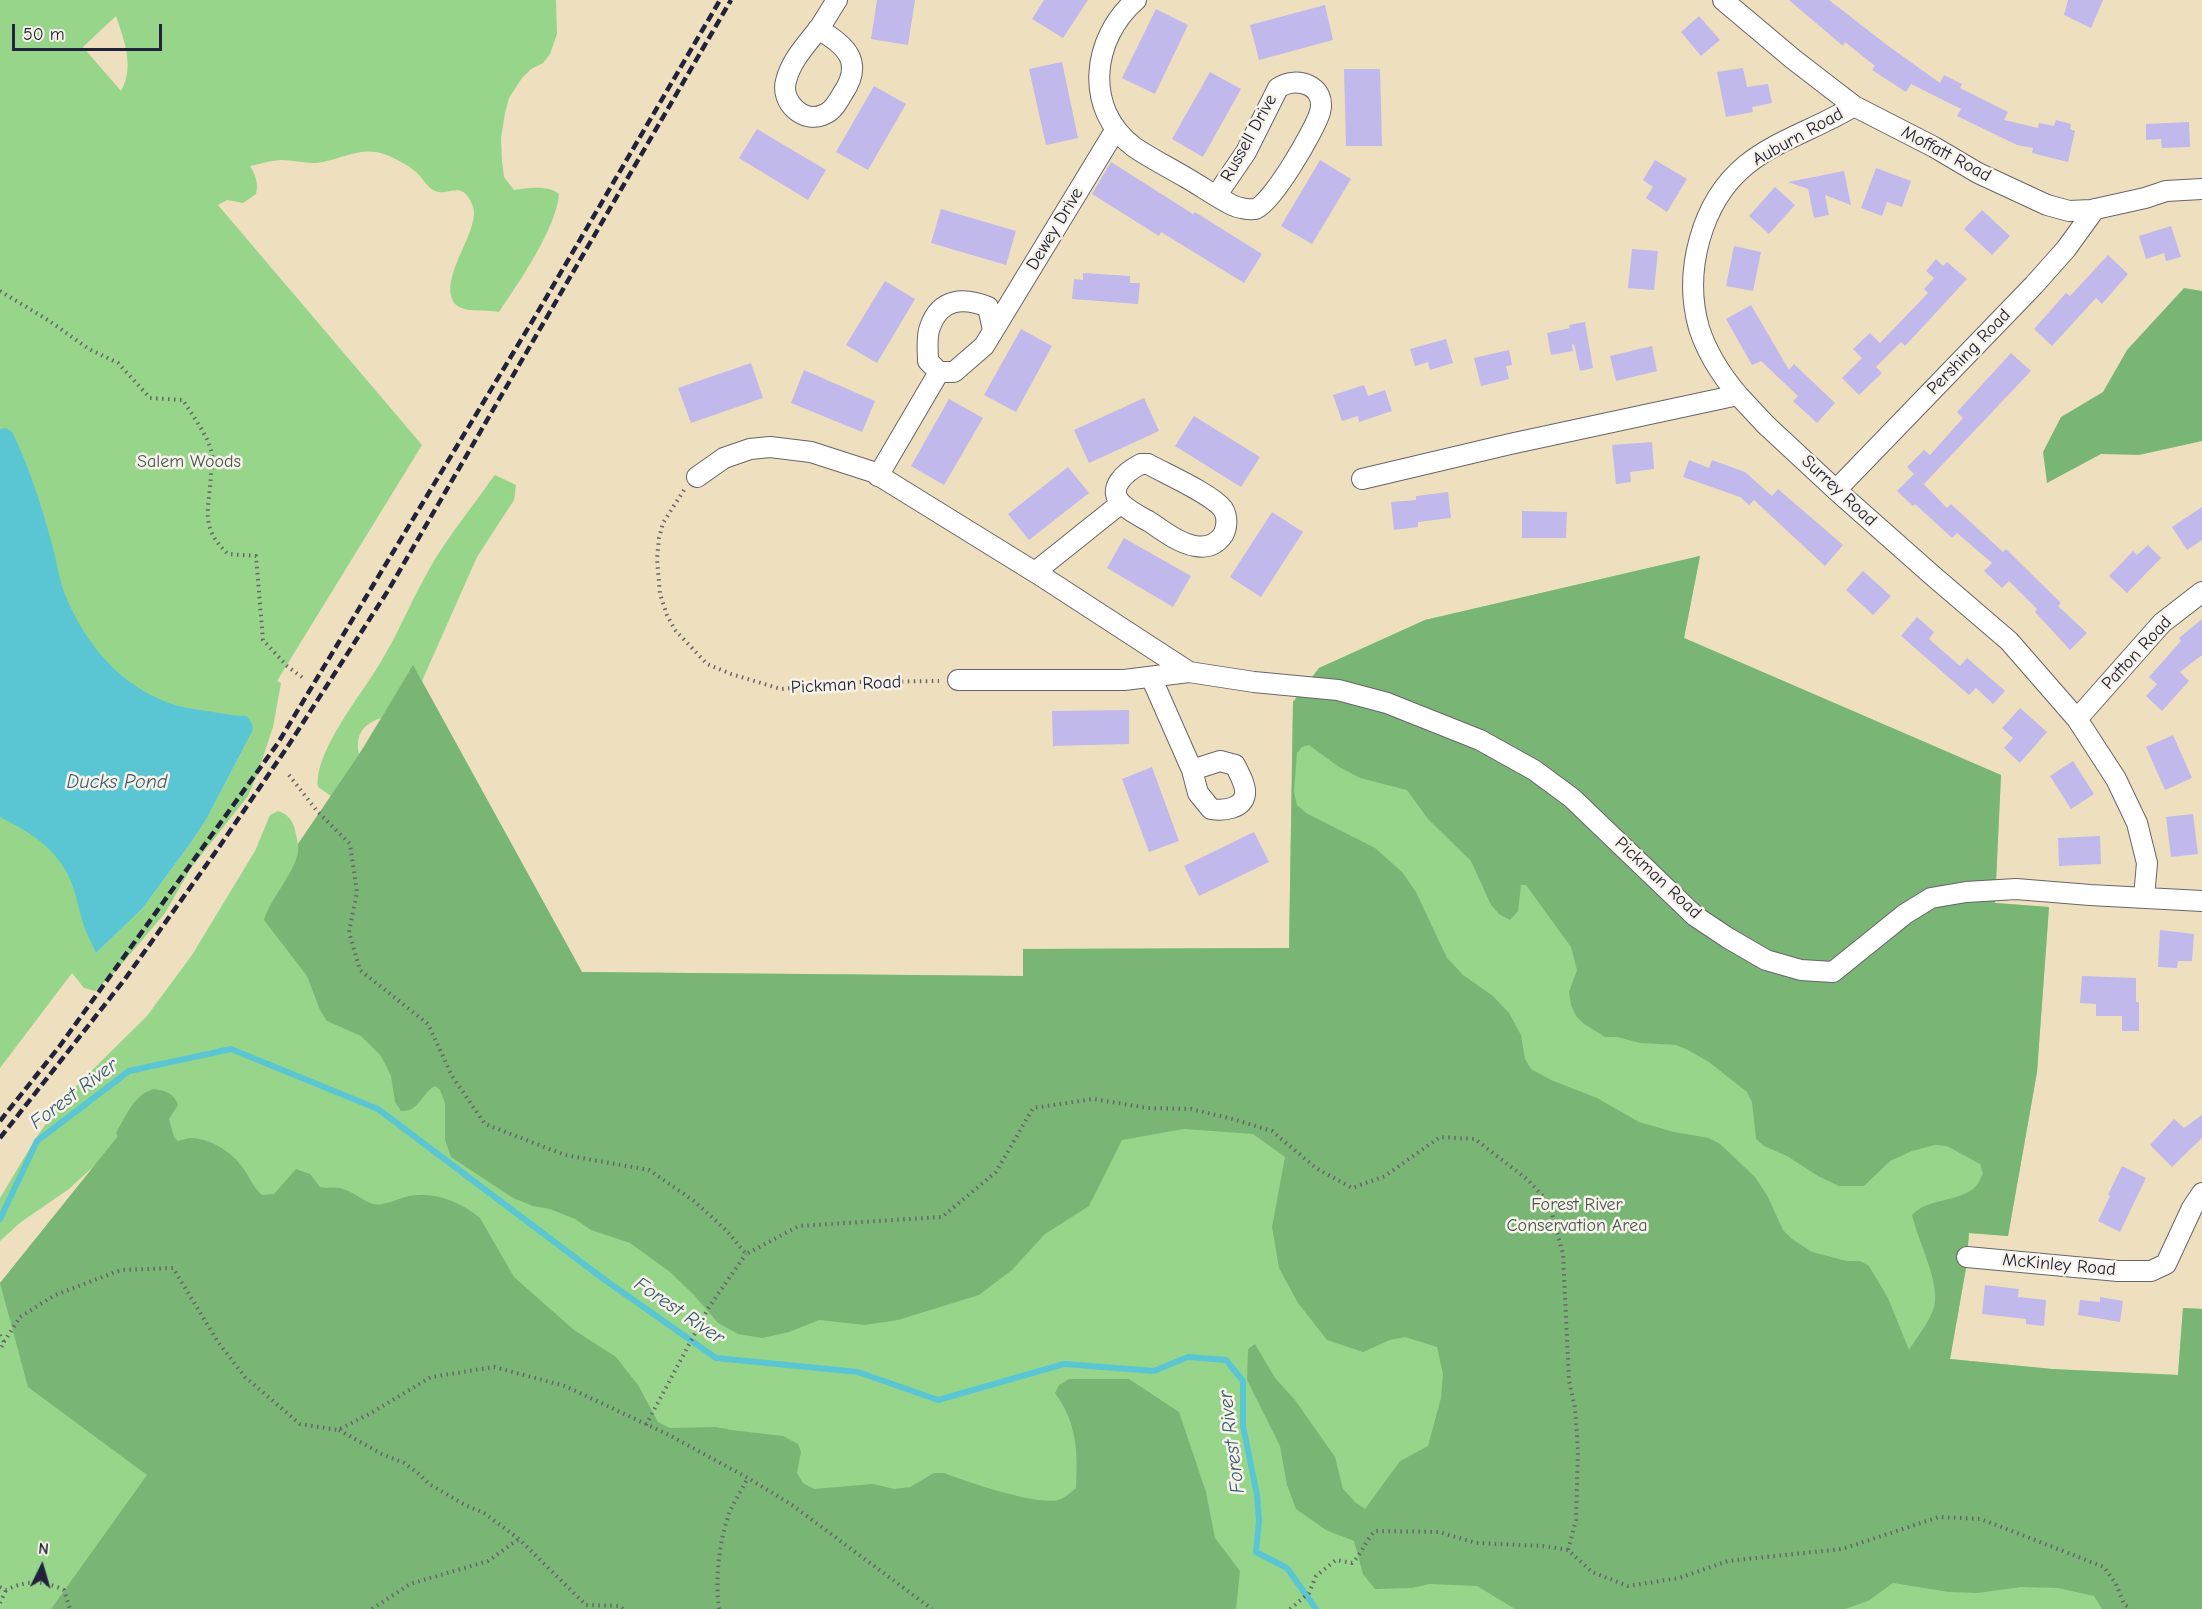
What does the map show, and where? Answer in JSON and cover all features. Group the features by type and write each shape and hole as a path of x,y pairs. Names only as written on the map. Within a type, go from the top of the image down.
{"street":[{"path":"818,29 837,0"},
{"name":"Russell Drive","path":"1137,0 1121,14 1110,31 1103,49 1099,70 1100,92 1106,111 1116,129 1133,146 1216,196 1234,206 1256,209 1263,206 1271,197 1297,156 1321,110 1318,96 1308,84 1299,82 1286,82 1278,88 1246,152 1216,196"},
{"name":"Moffatt Road","path":"1723,0 1793,59 1854,106 1934,147 1978,173 2047,205 2069,211 2095,209 2166,191 2202,189"},
{"name":"Auburn Road","path":"1738,395 1714,363 1699,328 1694,295 1695,264 1708,212 1724,188 1745,166 1768,150 1854,106"},
{"name":"Dewey Drive","path":"939,372 954,372 968,362 984,345 1116,129"},
{"name":"Pershing Road","path":"1836,490 2034,285 2066,249 2095,209"},
{"path":"878,476 939,372 928,361 928,345 930,327 940,311 955,300 972,300 988,307 993,330"},
{"path":"1362,479 1510,444 1738,395"},
{"name":"Surrey Road","path":"1738,395 1766,425 1836,490 2009,641 2077,719 2116,779 2137,823 2147,863 2144,897"},
{"name":"Pickman Road","path":"697,477 724,458 750,449 770,447 811,452 873,472 1035,572 1189,672"},
{"path":"1141,464 1148,464 1204,495 1222,508 1226,517 1226,526 1218,542 1210,546 1194,546 1171,536 1120,504 1116,491 1117,484 1131,469 1141,464"},
{"path":"1035,572 1120,504"},
{"name":"Patton Road","path":"2077,719 2162,623 2202,592"},
{"name":"Pickman Road","path":"958,680 1124,680 1189,672 1254,682 1338,690 1387,704 1480,740 1534,771 1572,798 1695,916 1766,960 1801,970 1833,972 1905,914 1931,898 1966,892 2016,889 2202,901"},
{"path":"1151,677 1192,770"},
{"name":"McKinley Road","path":"1967,1257 2118,1271 2151,1271 2166,1264 2192,1208 2202,1193"}],"path":[{"path":"0,291 48,320 89,349 118,363 150,398 183,400 203,433 212,454 208,504 209,528 216,543 228,554 256,556 263,640 287,666 303,678"},
{"name":"Pickman Road","path":"697,477 682,492 663,524 659,538 658,574 660,594 675,630 707,664 781,689 858,682 958,680"},
{"path":"289,776 317,811 350,844 357,892 349,932 360,970 428,1024 452,1076 485,1124 565,1155 649,1170 694,1200 727,1231 746,1254"},
{"path":"646,1425 709,1307 746,1254 799,1226 942,1217 996,1172 1033,1108 1093,1099 1148,1108 1191,1109 1233,1119 1272,1131 1316,1168 1352,1188 1385,1176 1440,1137 1475,1139 1527,1180 1549,1203 1563,1254 1569,1381 1575,1408 1578,1450 1576,1520 1568,1550"},
{"path":"0,1350 20,1317 55,1295 121,1270 173,1268 218,1342 245,1377 300,1424 338,1430 404,1463 429,1484 484,1513 519,1539 586,1605 619,1606 623,1609"},
{"path":"0,1335 4,1342"},
{"path":"338,1430 430,1377 494,1367 565,1386 748,1478 792,1505 932,1609"},
{"path":"719,1609 717,1598 720,1552 730,1511 748,1478"},
{"path":"1290,1609 1309,1593 1316,1576 1325,1567 1336,1560 1352,1563 1361,1555 1366,1540 1375,1531 1439,1532 1476,1543 1543,1546 1568,1550 1592,1572 1628,1586 1679,1578 1728,1561 1842,1549 1939,1517 1982,1519 2104,1567 2116,1584 2124,1604 2131,1609"},
{"path":"372,1609 410,1584 488,1561 519,1539"},
{"path":"0,1603 6,1590 33,1581 50,1584 64,1590 70,1609"},
{"path":"0,1587 6,1590"}],"green space":[{"name":"Salem Woods","path":"0,0 556,0 557,34 550,54 543,63 531,69 522,78 509,98 501,138 504,177 514,190 543,188 559,194 544,239 499,312 461,308 453,301 450,292 454,270 472,224 474,212 469,199 457,190 439,192 432,190 413,169 389,156 364,152 318,163 278,160 250,166 256,179 256,194 243,203 227,200 218,205 422,445 277,681 281,683 273,727 248,796 191,868 165,913 114,973 95,991 84,988 72,973 0,1068","holes":["116,16 128,63 121,91 83,47","252,732 206,820 190,844 142,909 96,953"]},
{"path":"2184,288 2202,291 2202,441 2139,455 2101,454 2047,483 2043,452 2061,417 2103,392 2127,350"},
{"name":"Forest River Conservation Area","path":"495,475 516,485 514,500 477,557 422,681 582,972 1023,976 1023,949 1289,948 1293,702 1319,668 1425,620 1700,556 1684,638 2001,775 1995,903 2049,907 2037,1072 2008,1236 1969,1233 1966,1268 1950,1359 2052,1369 2178,1375 2183,1308 2202,1309 2202,1609 0,1609 0,1283 95,1165 69,1189 21,1222 0,1241 0,1198 36,1138 64,1098 147,1016 192,955 255,851 270,815 278,811 291,820 298,844 331,796 318,787 319,772 332,739 389,648 436,557","holes":["381,718 359,754 358,741 362,731 369,723"]},
{"name":"Forest River Conservation Area","path":"1700,556 1684,638 2001,775 1995,903 2049,907 2037,1072 2008,1236 1969,1233 1966,1268 1950,1359 2052,1369 2178,1375 2183,1308 2202,1309 2202,1609 2102,1609 2094,1596 2058,1588 2021,1587 1977,1593 1949,1592 1893,1583 1868,1601 1845,1609 1515,1609 1477,1586 1430,1584 1412,1588 1375,1589 1363,1574 1354,1541 1326,1530 1296,1509 1287,1485 1280,1446 1247,1380 1248,1349 1255,1344 1275,1378 1295,1400 1335,1457 1343,1489 1365,1509 1400,1461 1428,1446 1441,1398 1443,1374 1437,1347 1405,1337 1390,1340 1363,1352 1327,1340 1298,1303 1279,1268 1272,1227 1285,1157 1253,1134 1184,1129 1122,1140 1089,1206 1045,1234 1012,1270 979,1295 898,1320 865,1325 819,1320 789,1332 762,1338 738,1334 718,1323 670,1272 630,1243 591,1230 575,1219 550,1209 533,1206 513,1198 451,1157 445,1140 445,1103 440,1090 435,1086 412,1109 401,1111 395,1102 391,1076 381,1056 361,1036 327,1021 320,1010 307,976 264,920 291,871 298,852 298,844 364,747 413,665 582,972 1023,976 1023,949 1289,948 1293,702 1319,668 1425,620","holes":["1309,745 1339,767 1360,778 1407,790 1428,819 1471,861 1491,905 1499,914 1510,920 1518,911 1521,885 1526,885 1571,947 1577,970 1569,992 1576,1016 1605,1037 1617,1037 1640,1043 1676,1045 1709,1062 1747,1092 1752,1102 1756,1139 1764,1146 1787,1156 1818,1176 1839,1186 1864,1186 1890,1161 1912,1151 1935,1145 1947,1146 1980,1164 1983,1174 1977,1185 1961,1195 1927,1205 1912,1215 1932,1276 1935,1300 1928,1320 1909,1350 1888,1298 1869,1266 1860,1261 1847,1261 1812,1252 1792,1239 1783,1230 1768,1197 1755,1177 1720,1144 1709,1138 1674,1132 1639,1122 1597,1098 1551,1080 1531,1069 1525,1059 1521,1035 1509,1013 1493,996 1463,975 1447,958 1416,892 1402,872 1375,848 1306,813 1297,805 1294,792 1297,753 1302,747"]},
{"path":"154,1089 169,1093 178,1105 169,1119 174,1137 178,1141 190,1138 200,1139 228,1152 239,1162 262,1195 274,1194 296,1169 310,1174 320,1187 340,1188 373,1204 425,1195 445,1198 463,1207 480,1218 514,1277 574,1330 616,1357 638,1385 658,1422 670,1428 716,1427 783,1436 798,1444 801,1452 797,1473 803,1483 814,1489 873,1484 894,1489 910,1487 934,1473 944,1473 1021,1497 1051,1501 1061,1499 1076,1488 1077,1462 1072,1427 1055,1393 1059,1385 1069,1379 1129,1379 1179,1412 1206,1492 1215,1538 1240,1571 1236,1609 51,1609 147,1475 28,1387 0,1283 118,1136 116,1133 136,1101"}],"water":[{"name":"Ducks Pond","path":"6,428 12,432 35,488 64,592 82,629 94,646 121,675 156,697 183,707 247,716 253,726 206,820 190,844 142,909 96,953 84,927 68,874 61,863 44,844 0,817 0,429"}],"building":[{"path":"877,0 915,0 908,45 871,39"},
{"path":"1044,0 1088,0 1063,38 1032,19"},
{"path":"1789,0 1829,0 1940,83 1944,75 1962,84 1960,88 2008,112 2004,120 2038,128 2039,123 2054,126 2056,120 2071,124 2070,129 2075,131 2068,162 2032,153 2033,148 2017,145 1957,116 1961,109 1911,84 1906,92 1872,70 1875,66 1845,42 1843,46"},
{"path":"2068,0 2103,0 2091,28 2064,15"},
{"path":"1325,5 1333,40 1259,60 1250,25"},
{"path":"1156,9 1188,25 1155,94 1122,78"},
{"path":"1699,16 1720,40 1701,56 1681,32"},
{"path":"1062,62 1078,138 1046,145 1029,69"},
{"path":"1743,68 1747,87 1768,84 1772,103 1752,107 1753,112 1726,117 1717,72"},
{"path":"1344,69 1380,69 1382,146 1346,146"},
{"path":"1210,72 1241,89 1203,157 1172,139"},
{"path":"874,86 906,104 868,170 836,152"},
{"path":"2189,122 2190,147 2162,148 2161,139 2146,140 2146,124"},
{"path":"757,129 826,170 808,200 739,158"},
{"path":"1320,160 1351,179 1312,244 1281,226"},
{"path":"1655,160 1687,179 1667,212 1646,198 1653,187 1643,180"},
{"path":"1111,162 1262,254 1244,283 1161,232 1159,236 1092,194"},
{"path":"1876,168 1911,181 1902,207 1887,202 1882,216 1861,208"},
{"path":"1844,171 1851,205 1825,195 1829,215 1814,218 1808,189 1788,182"},
{"path":"1775,187 1795,205 1769,234 1749,216"},
{"path":"941,209 1016,231 1006,265 931,243"},
{"path":"1982,210 2010,236 1992,255 1964,229"},
{"path":"2171,226 2181,257 2166,261 2164,253 2146,259 2139,236"},
{"path":"1734,246 1761,252 1753,291 1726,286"},
{"path":"1632,249 1658,251 1654,290 1628,288"},
{"path":"2108,255 2128,274 2102,304 2096,298 2052,346 2034,329 2066,293 2070,296"},
{"path":"1936,259 1943,266 1947,262 1967,279 1905,346 1901,342 1876,367 1882,373 1859,395 1842,378 1862,358 1853,349 1870,333 1880,343 1928,293 1924,289 1934,278 1926,271"},
{"path":"1083,273 1130,276 1130,283 1140,283 1138,304 1072,299 1074,279 1083,280"},
{"path":"885,281 915,299 877,363 846,345"},
{"path":"1751,305 1789,370 1794,364 1835,403 1817,423 1793,401 1798,396 1761,361 1752,365 1726,319"},
{"path":"1585,322 1593,368 1580,371 1574,344 1572,345 1573,351 1551,355 1547,333"},
{"path":"1021,329 1052,346 1016,412 984,395"},
{"path":"1446,339 1453,363 1430,370 1428,362 1415,366 1410,349"},
{"path":"1652,346 1657,371 1616,381 1610,356"},
{"path":"1509,350 1512,365 1506,366 1509,379 1481,386 1474,358"},
{"path":"2011,353 2031,371 1924,484 1907,467 1924,450 1930,455 1963,418 1957,412"},
{"path":"751,363 763,398 691,423 678,388"},
{"path":"804,370 875,401 862,432 791,403"},
{"path":"1364,385 1368,396 1385,390 1392,411 1359,422 1358,416 1342,421 1333,395"},
{"path":"1144,398 1159,431 1089,463 1074,430"},
{"path":"949,399 983,418 944,485 911,466"},
{"path":"1194,416 1260,457 1241,487 1175,446"},
{"path":"1652,442 1654,469 1630,472 1631,482 1616,484 1612,445"},
{"path":"1689,460 1709,468 1712,460 1745,472 1772,496 1778,489 1843,545 1825,566 1754,500 1749,505 1740,497 1683,477"},
{"path":"1068,467 1089,493 1029,540 1008,514"},
{"path":"1914,474 1947,508 1951,504 2003,552 2006,549 2061,603 2058,606 2087,633 2070,650 2035,612 2037,609 2009,581 2002,588 1984,571 1992,563 1957,533 1952,538 1915,504 1913,506 1897,491"},
{"path":"1448,492 1451,518 1418,522 1418,527 1394,530 1391,502 1416,500 1416,496"},
{"path":"2202,507 2202,540 2187,550 2172,527"},
{"path":"1522,511 1567,512 1566,538 1522,538"},
{"path":"1272,512 1303,532 1261,597 1230,577"},
{"path":"1124,538 1191,576 1173,607 1107,568"},
{"path":"2148,545 2161,558 2127,593 2109,576 2133,551 2137,555"},
{"path":"1863,571 1891,596 1873,615 1846,590"},
{"path":"1917,617 1934,632 1929,639 1960,666 1967,658 2005,691 1993,704 1976,688 1969,695 1901,636"},
{"path":"2202,619 2202,655 2180,672 2189,681 2162,711 2146,696 2157,684 2149,677 2181,641 2179,638"},
{"path":"2020,708 2047,732 2020,763 2004,748 2013,738 2002,728"},
{"path":"1129,710 1129,744 1053,746 1052,711"},
{"path":"2173,735 2192,778 2165,790 2146,747"},
{"path":"2073,761 2094,794 2071,809 2050,776"},
{"path":"1152,767 1179,841 1149,852 1122,779"},
{"path":"2193,814 2198,854 2171,857 2166,817"},
{"path":"1254,832 1269,862 1199,896 1184,866"},
{"path":"2100,836 2101,864 2059,866 2058,838"},
{"path":"2160,930 2194,934 2192,961 2178,961 2177,968 2158,967"},
{"path":"2082,976 2136,978 2139,1031 2122,1031 2122,1016 2096,1016 2096,1004 2080,1003"},
{"path":"2202,1115 2202,1138 2172,1167 2150,1145 2174,1119 2184,1128"},
{"path":"2122,1166 2146,1178 2120,1232 2098,1221"},
{"path":"1985,1285 2019,1289 2018,1297 2046,1300 2044,1326 2026,1324 2026,1319 1982,1314"},
{"path":"2100,1297 2123,1301 2120,1322 2078,1315 2080,1300 2100,1302"}],"waterway":[{"name":"Forest River","path":"0,1219 37,1141 129,1071 231,1049 378,1109 605,1280 716,1358 858,1372 938,1400 1064,1364 1154,1371 1188,1357 1226,1360 1243,1381 1243,1426 1257,1495 1259,1521 1256,1552 1287,1568 1316,1609"}],"railway":[{"path":"0,1121 59,1047 278,743 536,315 720,0"},
{"path":"0,1138 125,979 217,850 288,746 389,589 731,0"}]}
